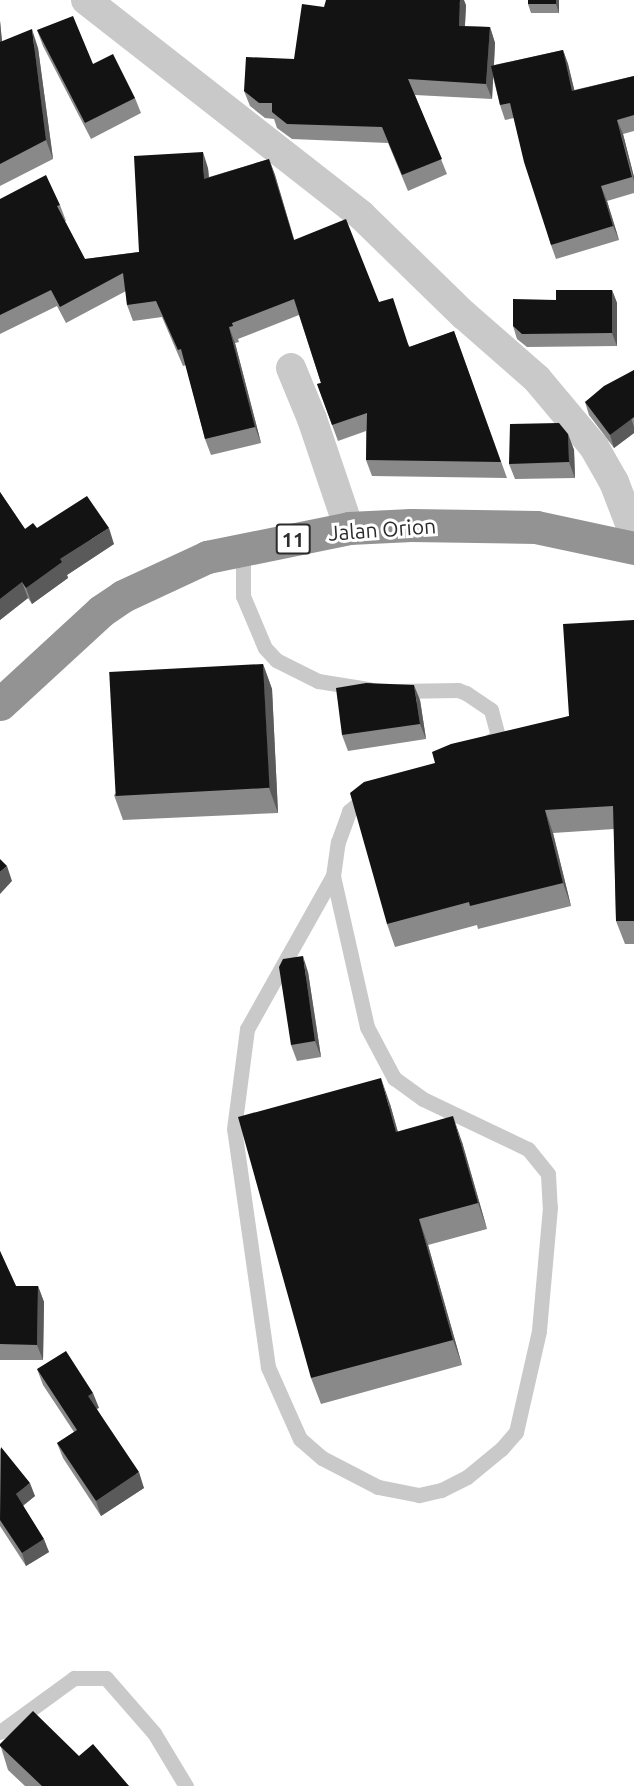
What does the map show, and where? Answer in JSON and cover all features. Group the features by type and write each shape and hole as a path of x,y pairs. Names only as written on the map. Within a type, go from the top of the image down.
{"highway":[{"name":"Jalan Orion","path":"0,704 85,624 123,596 207,557 243,548 349,528 472,524 536,527 634,548"}],"street":[{"path":"86,0 361,215 464,315 537,379 594,447 614,482 634,534"},
{"path":"291,368 312,419 349,528"}],"lane":[{"path":"243,548 243,597 265,648 276,660 318,681 386,691 458,690 466,693 491,710 498,736 466,754"},
{"path":"333,876 367,1027 394,1078 423,1099 528,1149 548,1174 550,1207 539,1331 516,1432 501,1449 467,1477 441,1491 419,1495 378,1487 322,1458 300,1439 268,1367 234,1129 247,1029 333,876 338,842 349,811 375,791 385,787"},
{"path":"0,1732 74,1678 106,1678 154,1733 186,1786"}],"building":[{"path":"326,0 460,0 459,26 490,27 486,84 408,79 442,159 402,175 382,127 287,124 272,112 272,103 259,103 244,91 246,57 294,59 302,4 324,7"},
{"path":"528,0 556,0 556,4 528,4"},
{"path":"73,16 93,64 113,54 135,98 85,123 37,30"},
{"path":"32,29 46,140 0,164 0,42"},
{"path":"563,50 572,91 634,76 634,115 617,120 632,177 601,186 613,226 551,245 524,162 510,103 500,105 491,66"},
{"path":"203,152 204,179 269,159 294,240 346,219 379,302 393,298 409,347 454,331 501,462 366,460 367,413 332,425 317,384 321,383 294,299 232,323 233,326 229,327 255,427 205,439 181,349 178,350 156,301 127,305 123,273 60,307 51,290 0,315 0,199 46,175 60,205 57,206 85,259 139,252 134,156"},
{"path":"556,290 612,290 612,333 522,334 513,326 513,299 556,300"},
{"path":"634,370 634,417 610,435 585,402 604,386"},
{"path":"559,423 568,434 569,462 509,464 510,424"},
{"path":"0,492 25,529 33,523 37,528 87,496 109,528 60,559 62,562 26,588 22,582 0,599"},
{"path":"634,620 634,921 616,921 613,806 545,810 563,883 470,906 469,902 387,924 350,793 364,782 435,763 432,752 451,744 569,716 563,624"},
{"path":"263,664 269,788 116,796 109,672"},
{"path":"366,683 414,685 420,724 342,735 336,688"},
{"path":"0,859 7,866 0,872"},
{"path":"303,956 315,1041 291,1045 279,967 283,959"},
{"path":"381,1078 396,1132 453,1116 478,1203 419,1219 453,1340 311,1378 238,1117"},
{"path":"0,1251 16,1286 38,1286 37,1345 0,1344"},
{"path":"66,1351 93,1393 88,1396 139,1472 96,1501 57,1443 77,1430 37,1369"},
{"path":"1,1447 30,1483 16,1494 44,1539 22,1553 0,1520"},
{"path":"33,1711 79,1756 93,1744 129,1786 42,1786 0,1746"}]}
